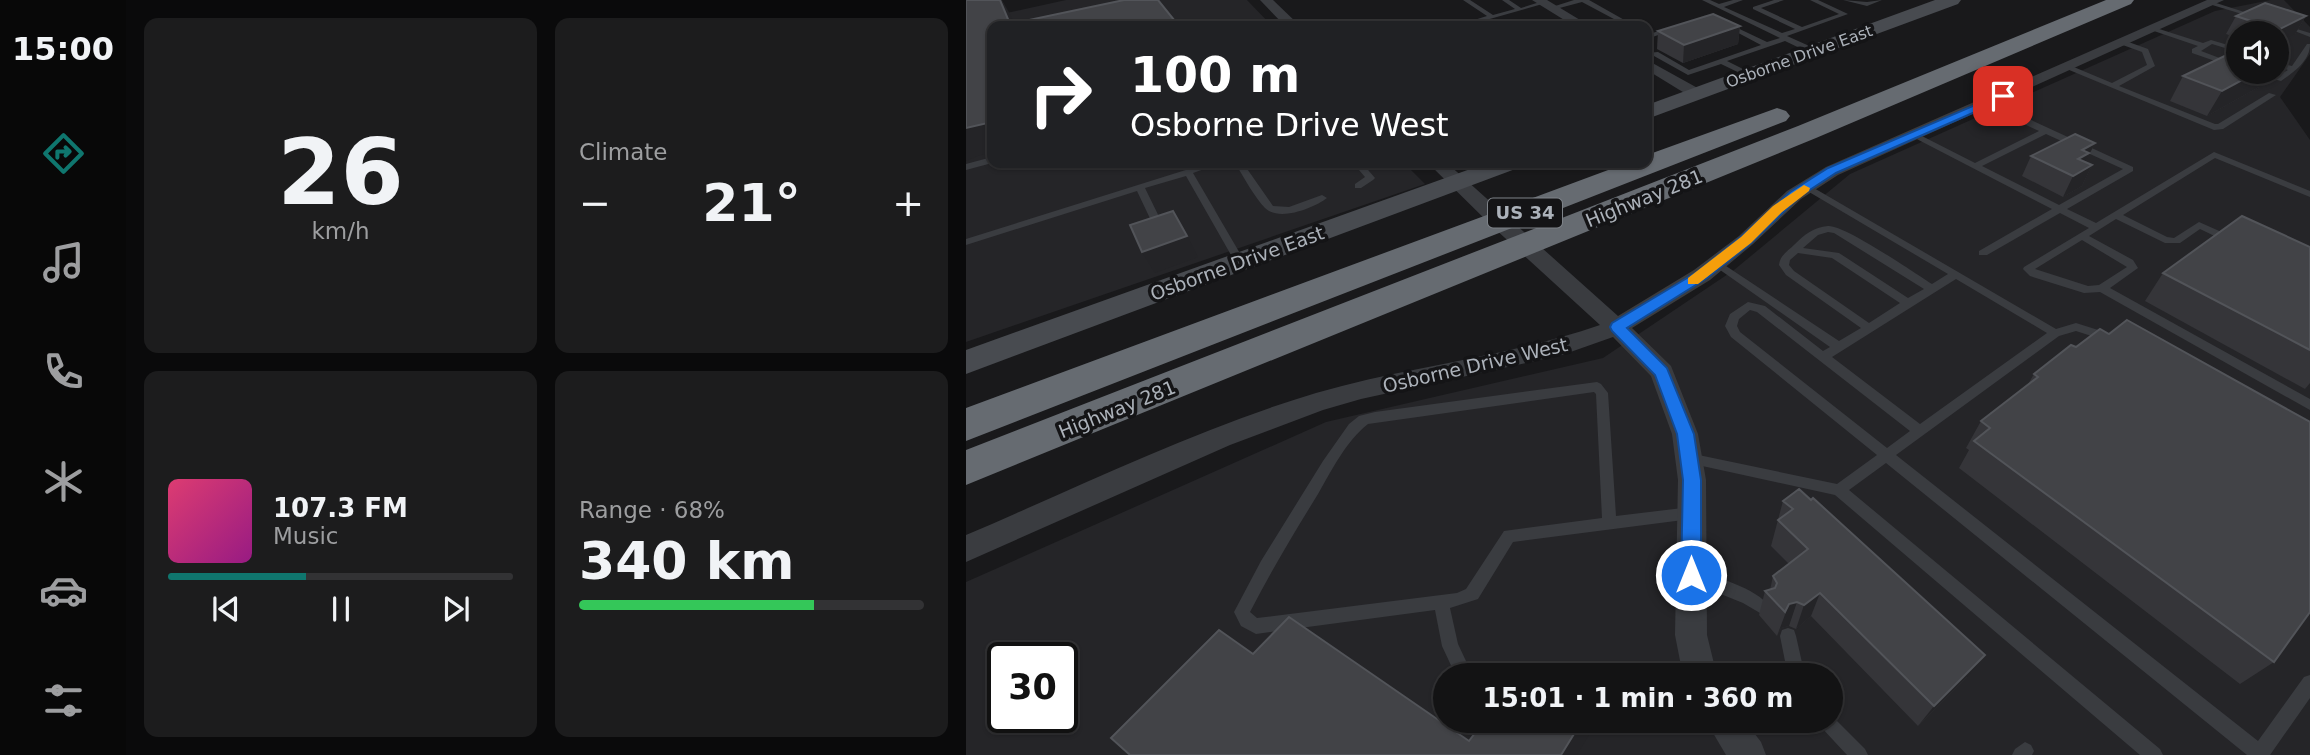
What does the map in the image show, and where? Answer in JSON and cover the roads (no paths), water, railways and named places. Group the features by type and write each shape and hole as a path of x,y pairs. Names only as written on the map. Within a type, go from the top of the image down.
{"highway":[{"name":"Highway 281","path":"966,468 1512,234 2083,0"},
{"name":"Highway 281","path":"966,425 1807,132 2124,0"}],"street":[{"path":"1266,0 1288,21"},
{"name":"Osborne Drive East","path":"1652,110 1952,0"},
{"name":"Osborne Drive West","path":"966,549 1221,438 1316,403 1361,390 1562,347 1617,327 1678,292 1717,263 1794,194 1832,171 2215,1"},
{"path":"1544,4 1574,21"},
{"path":"1652,67 1697,93"},
{"name":"Osborne Drive East","path":"966,362 1240,262 1447,172 1475,168"},
{"path":"1447,172 1617,327 1662,372 1685,434 1692,480 1692,635 1697,663"},
{"path":"1732,733 1748,755"}],"lane":[{"path":"1466,0 1492,17"},
{"path":"1505,0 1520,9"},
{"path":"1477,21 1544,4 1583,0 1623,21"},
{"path":"1705,0 1812,51"},
{"path":"1719,6 1740,0"},
{"path":"1781,0 1755,8 1801,29"},
{"path":"1652,54 1688,73 1845,14 1813,0"},
{"path":"1846,0 1860,4 1879,0"},
{"path":"2215,1 2271,21"},
{"path":"1652,35 1681,26"},
{"path":"1729,26 1767,45"},
{"path":"2289,27 2310,35"},
{"path":"2153,29 2204,46"},
{"path":"2112,86 2151,66 2145,51 2123,42"},
{"path":"2226,46 2216,43 2195,51 2226,63"},
{"path":"2289,72 2310,46"},
{"path":"1721,61 1748,75"},
{"path":"2066,67 2214,127 2220,127 2272,95"},
{"path":"2289,68 2294,69"},
{"path":"1983,253 2130,169 1987,103"},
{"path":"1975,166 2046,131"},
{"path":"1913,135 2095,227"},
{"path":"2082,236 2129,262 2133,268 2102,288 2088,290 2034,274 2028,269 2214,155 2310,194"},
{"path":"966,167 987,161"},
{"path":"966,242 1201,168"},
{"path":"1242,168 1270,208 1276,211 1286,211 1322,198"},
{"path":"1358,186 1370,177 1362,168"},
{"path":"1188,172 1240,262"},
{"path":"1140,187 1162,233"},
{"path":"1807,187 2055,333"},
{"path":"2116,215 2165,240 2176,241 2199,225 2242,246"},
{"path":"1869,328 1787,270 1784,265 1785,259 1813,232 1820,229 1836,230 1932,289"},
{"path":"1797,250 1835,255 1909,304"},
{"path":"1717,263 1839,347"},
{"path":"1824,356 1956,274"},
{"path":"2102,288 2310,405"},
{"path":"1921,432 1761,309 1748,306 1734,317 1731,326 1735,334 2259,754 2310,683"},
{"path":"1839,490 2055,333 2076,327 2122,345"},
{"path":"1609,523 1602,393 1597,387 1376,417 1354,428 1328,465 1266,566 1242,612 1247,621 1256,626 1441,602 1472,594 1509,536 1691,513"},
{"path":"1689,458 1839,490 2154,755"},
{"path":"1691,575 1749,598 1760,606"},
{"path":"1441,602 1450,646 1458,663"},
{"path":"1788,636 1794,663"},
{"path":"1838,733 1859,755"}]}
